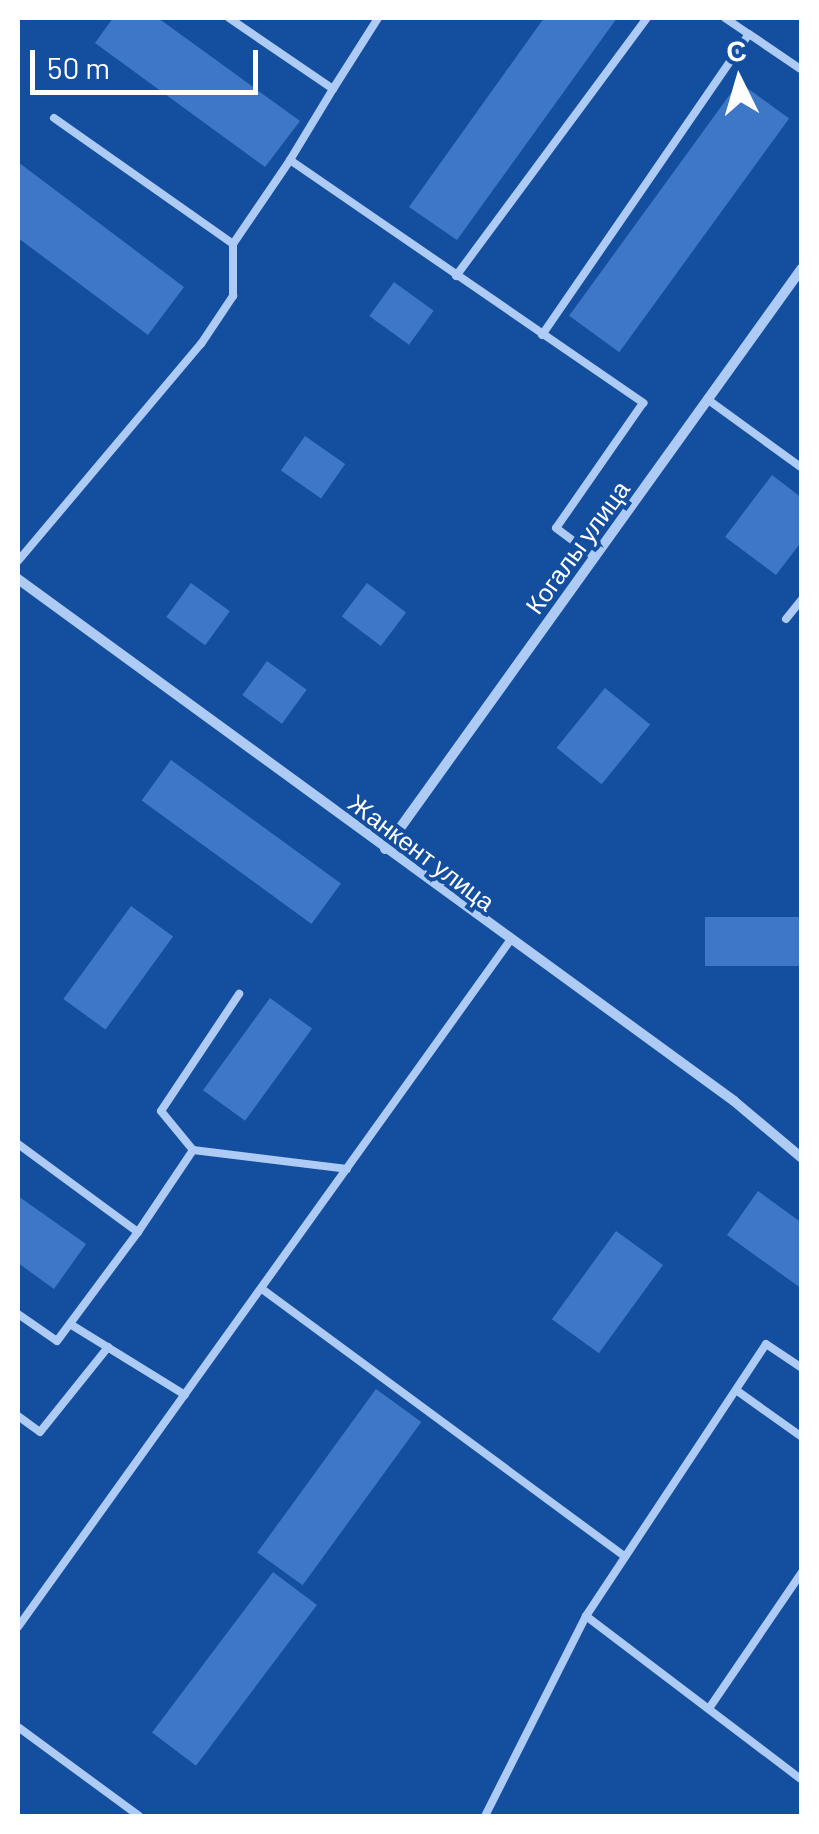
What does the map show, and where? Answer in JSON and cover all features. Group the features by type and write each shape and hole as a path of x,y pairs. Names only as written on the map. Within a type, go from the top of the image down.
{"street":[{"name":"Когалы улица","path":"385,849 802,268"},
{"name":"Жанкент улица","path":"18,579 509,942 734,1101 802,1158"}],"lane":[{"path":"229,18 333,89"},
{"path":"18,561 212,328 233,296 233,244 378,18"},
{"path":"456,276 647,18"},
{"path":"725,18 802,70"},
{"path":"542,335 750,34"},
{"path":"54,118 233,244"},
{"path":"290,160 643,404 556,528 594,556"},
{"path":"707,399 802,468"},
{"path":"786,619 802,599"},
{"path":"18,1627 509,942"},
{"path":"239,994 160,1111 193,1150 346,1169"},
{"path":"18,1144 138,1232"},
{"path":"18,1314 57,1342 193,1150"},
{"path":"262,1288 626,1557"},
{"path":"70,1324 186,1395"},
{"path":"485,1816 586,1616 766,1344 802,1368"},
{"path":"18,1416 40,1432 108,1347"},
{"path":"736,1390 802,1436"},
{"path":"710,1708 802,1572"},
{"path":"586,1616 802,1780"},
{"path":"18,1727 139,1816"}],"building":[{"path":"113,18 158,18 300,121 265,167 95,43"},
{"path":"544,18 617,18 457,240 409,207"},
{"path":"739,82 789,118 619,352 569,316"},
{"path":"18,162 184,287 148,335 18,238"},
{"path":"394,282 434,311 409,345 369,316"},
{"path":"305,436 345,464 321,499 281,470"},
{"path":"772,475 802,498 802,541 776,575 725,537"},
{"path":"191,583 230,611 205,645 166,617"},
{"path":"367,583 406,612 381,646 342,617"},
{"path":"267,661 307,690 282,724 242,695"},
{"path":"605,688 650,725 602,784 557,748"},
{"path":"171,760 341,883 312,924 142,800"},
{"path":"131,906 173,937 105,1030 63,999"},
{"path":"705,917 802,917 802,966 705,966"},
{"path":"270,998 312,1029 245,1121 203,1090"},
{"path":"758,1191 802,1223 802,1289 727,1235"},
{"path":"18,1196 86,1244 54,1289 18,1263"},
{"path":"616,1231 663,1265 599,1353 552,1319"},
{"path":"376,1389 421,1422 303,1585 257,1552"},
{"path":"273,1572 317,1605 196,1766 152,1733"}]}
